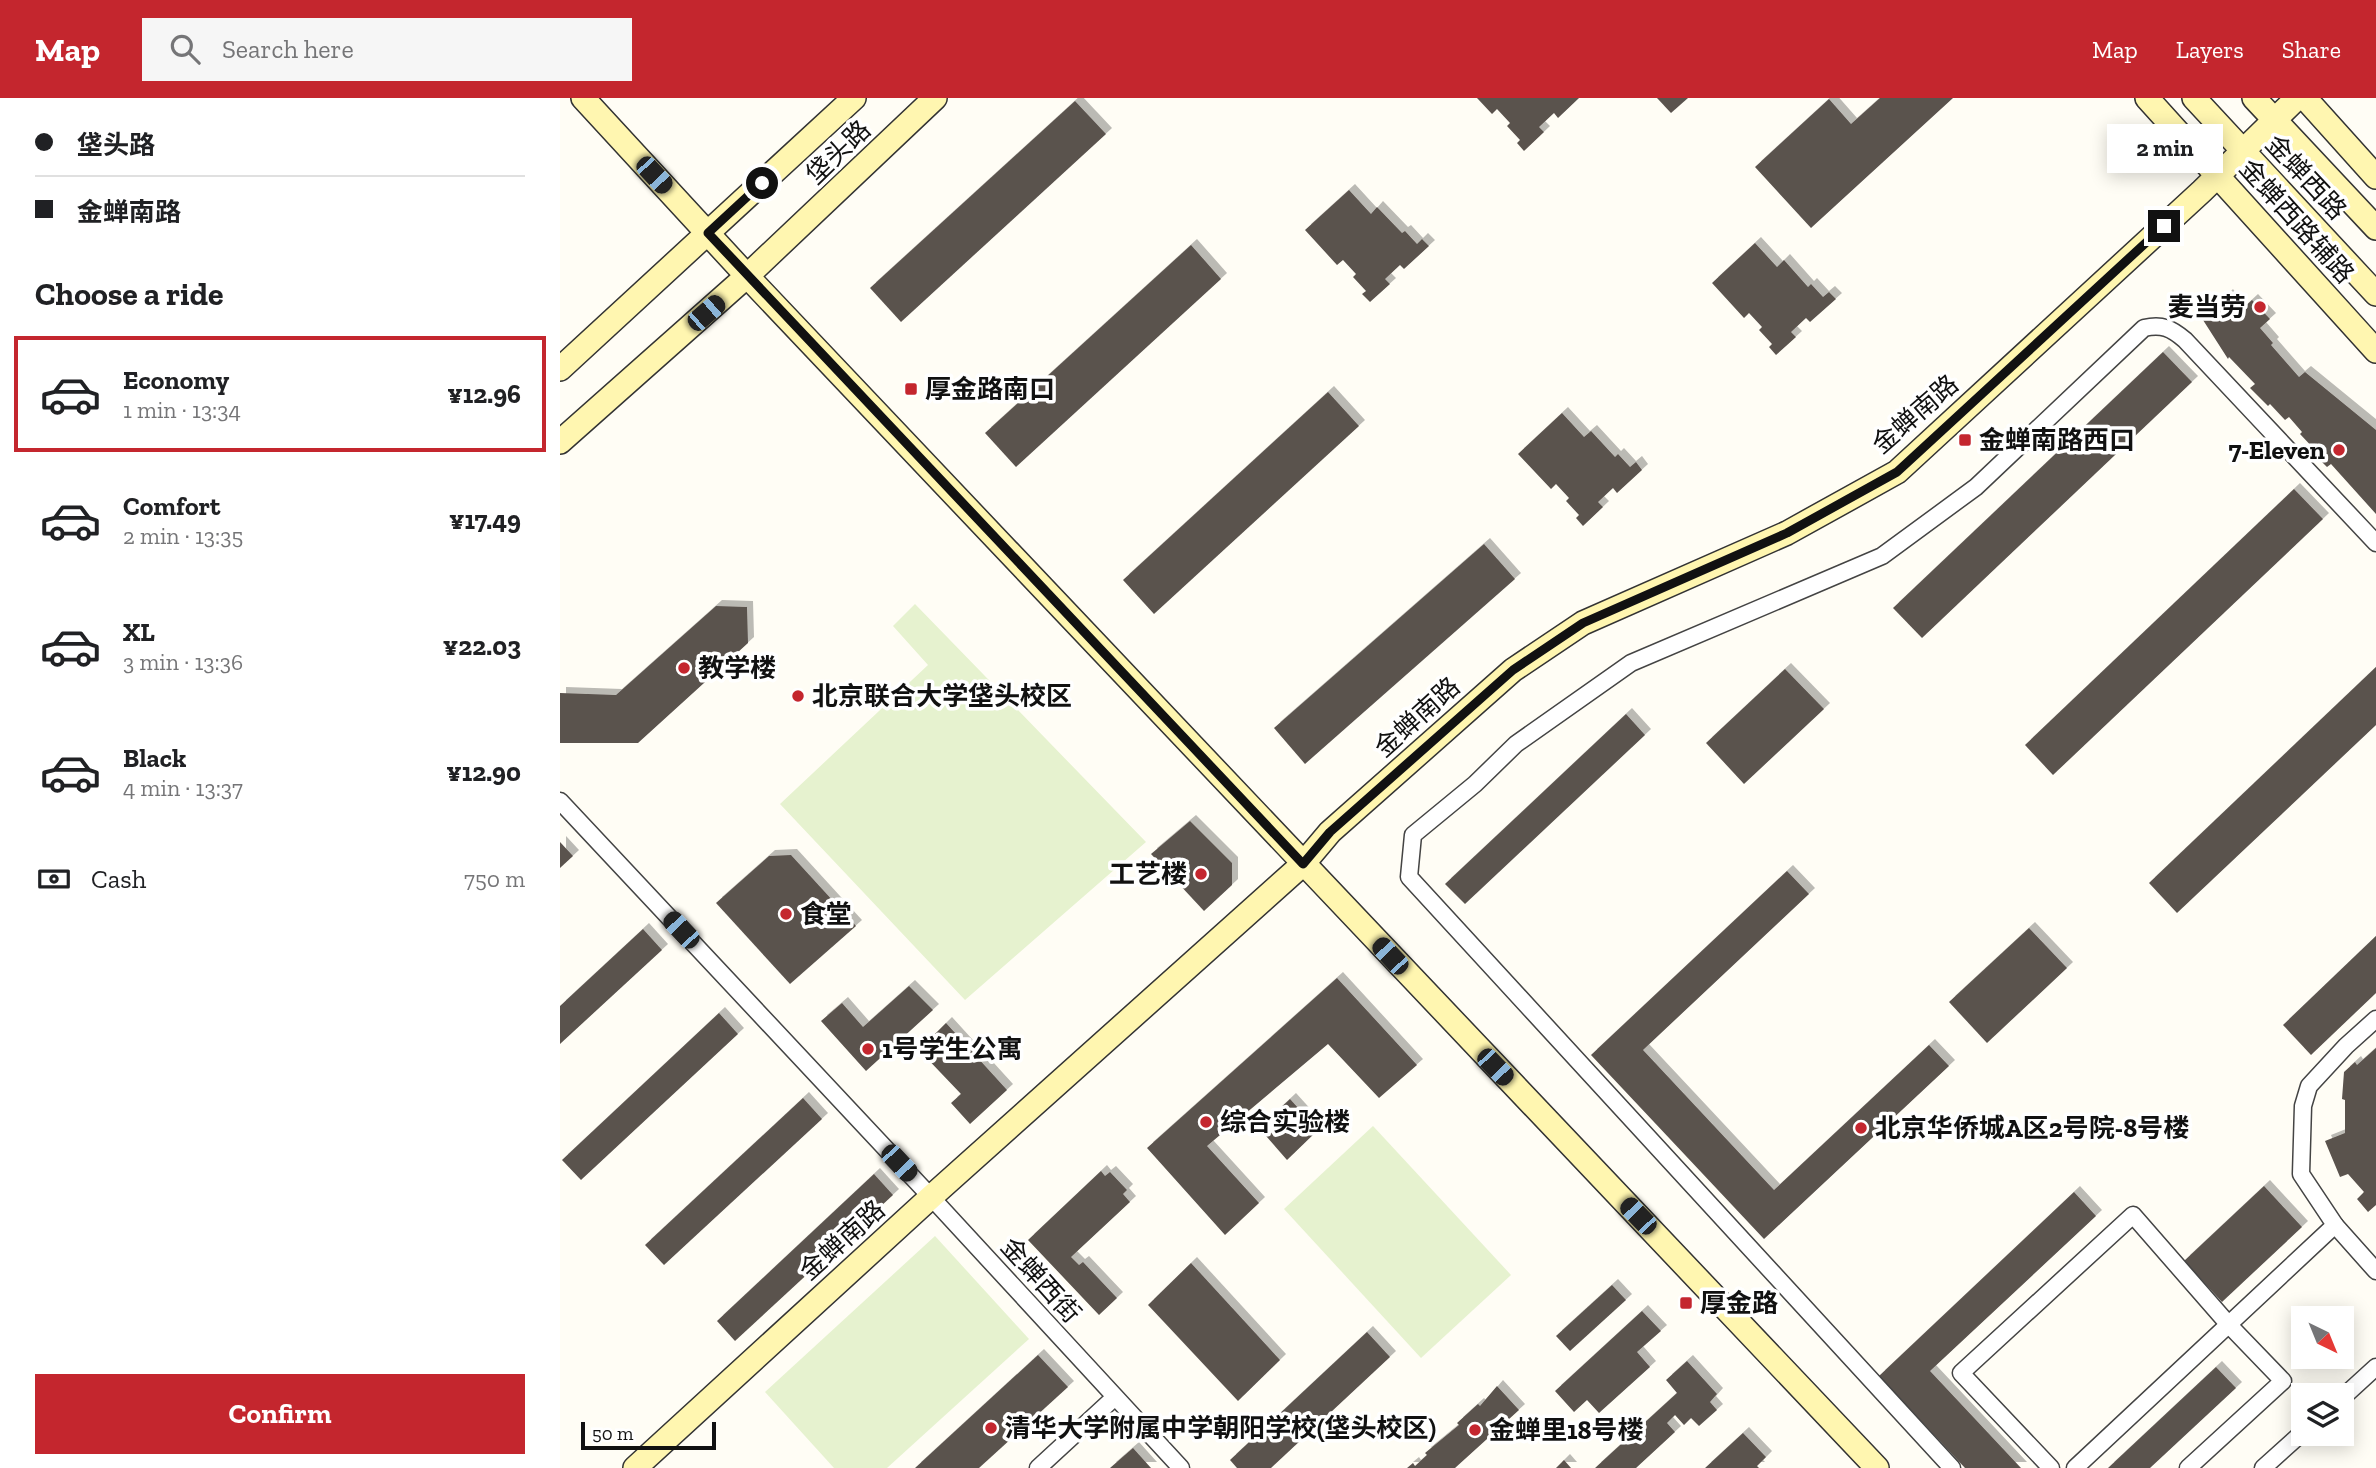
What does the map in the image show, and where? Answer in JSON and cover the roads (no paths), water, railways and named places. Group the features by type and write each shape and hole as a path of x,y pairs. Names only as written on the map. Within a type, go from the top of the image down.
{"street":[{"path":"583,98 747,276 1877,1468"},
{"name":"垡头路","path":"560,369 854,98"},
{"name":"垡头路","path":"560,442 747,276 935,98"},
{"name":"金蝉西路辅路","path":"2147,98 2376,351"},
{"name":"金蝉西路","path":"2194,98 2376,294"},
{"name":"金蝉西路","path":"2254,98 2376,228"},
{"name":"金蝉南路","path":"635,1468 931,1197 1303,864 1330,832 1513,670 1583,623 1787,533 1897,472 2218,175 2297,98"},
{"path":"2305,98 2376,177"},
{"path":"1952,1468 1409,877 1413,835 1475,784 1516,744 1631,663 1882,556 1976,487 2144,328 2158,325 2172,329 2185,340 2376,543"},
{"name":"金蝉西街","path":"560,801 1181,1468"},
{"path":"2376,1019 2346,1046 2309,1086 2303,1106 2301,1174 2335,1225 2376,1271"},
{"path":"2051,1468 1961,1373 2133,1215 2229,1325 2283,1381 2188,1468"},
{"path":"2075,1468 2335,1225"},
{"path":"2354,1387 2376,1367"},
{"path":"1038,1468 1115,1397"},
{"path":"2263,1468 2291,1443"}],"place":[{"name":"麦当劳","path":"2260,307"},
{"name":"厚金路南口","path":"911,389"},
{"name":"金蝉南路西口","path":"1965,440"},
{"name":"7-Eleven","path":"2339,450"},
{"name":"教学楼","path":"684,668"},
{"name":"北京联合大学垡头校区","path":"798,696"},
{"name":"工艺楼","path":"1201,874"},
{"name":"食堂","path":"786,914"},
{"name":"1号学生公寓","path":"868,1049"},
{"name":"综合实验楼","path":"1206,1122"},
{"name":"北京华侨城A区2号院-8号楼","path":"1861,1128"},
{"name":"厚金路","path":"1686,1303"},
{"name":"清华大学附属中学朝阳学校(垡头校区)","path":"991,1428"},
{"name":"金蝉里18号楼","path":"1475,1430"}]}
